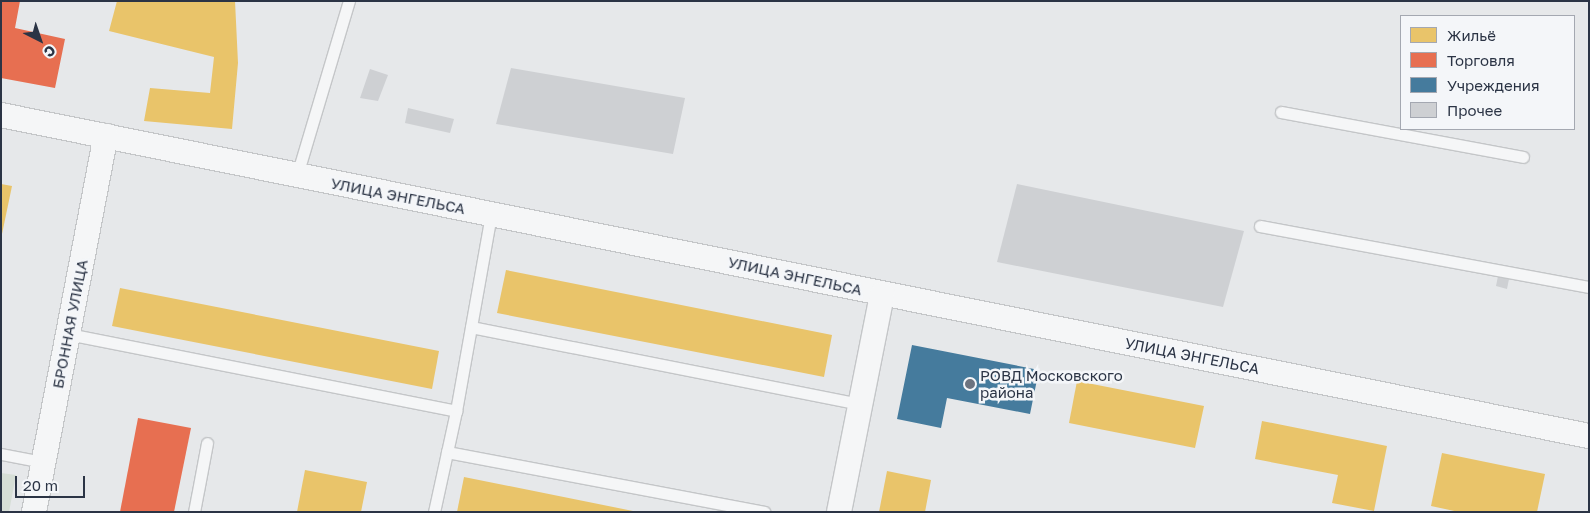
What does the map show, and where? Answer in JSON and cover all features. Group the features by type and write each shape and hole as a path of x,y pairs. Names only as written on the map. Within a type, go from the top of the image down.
{"street":[{"name":"УЛИЦА ЭНГЕЛЬСА","path":"1,115 491,214 898,293 1589,436"},
{"name":"БРОННАЯ УЛИЦА","path":"34,512 106,136"},
{"path":"839,512 860,404 898,293"}],"lane":[{"path":"297,175 349,1"},
{"path":"1282,112 1523,157"},
{"path":"434,512 456,411 491,214"},
{"path":"1260,226 1589,287"},
{"path":"471,327 860,404"},
{"path":"68,334 456,411"},
{"path":"194,512 207,443"},
{"path":"447,452 764,512"},
{"path":"1,454 43,462"}],"shaded area":[{"path":"1,473 16,475 9,512 1,512"}],"building: Жильё":[{"path":"117,1 235,1 238,63 232,129 144,121 150,88 210,93 214,57 109,31"},
{"path":"1,184 12,186 2,234 1,234"},
{"path":"506,270 832,335 824,377 497,313"},
{"path":"120,288 439,351 432,389 112,326"},
{"path":"1077,381 1204,406 1195,448 1069,423"},
{"path":"1262,421 1387,446 1374,511 1332,503 1338,475 1255,459"},
{"path":"1442,453 1545,474 1537,512 1459,512 1431,506"},
{"path":"305,470 367,482 361,512 297,512"},
{"path":"887,471 931,480 925,512 879,512"},
{"path":"464,477 633,511 633,512 457,512"}],"building: Торговля":[{"path":"1,1 20,1 15,28 65,39 55,88 1,78"},
{"path":"138,418 191,428 174,512 120,512"}],"building: Учреждения":[{"name":"РОВД Московского района","path":"912,345 1039,370 1030,414 947,398 941,428 897,419"}],"building: Прочее":[{"path":"511,68 685,98 673,154 496,124"},
{"path":"370,69 388,75 378,101 360,98"},
{"path":"408,108 454,119 450,133 405,123"},
{"path":"1017,184 1244,231 1223,307 997,262"},
{"path":"1498,276 1509,279 1507,289 1496,286"}],"place":[{"name":"РОВД Московского района","path":"970,384"}]}
